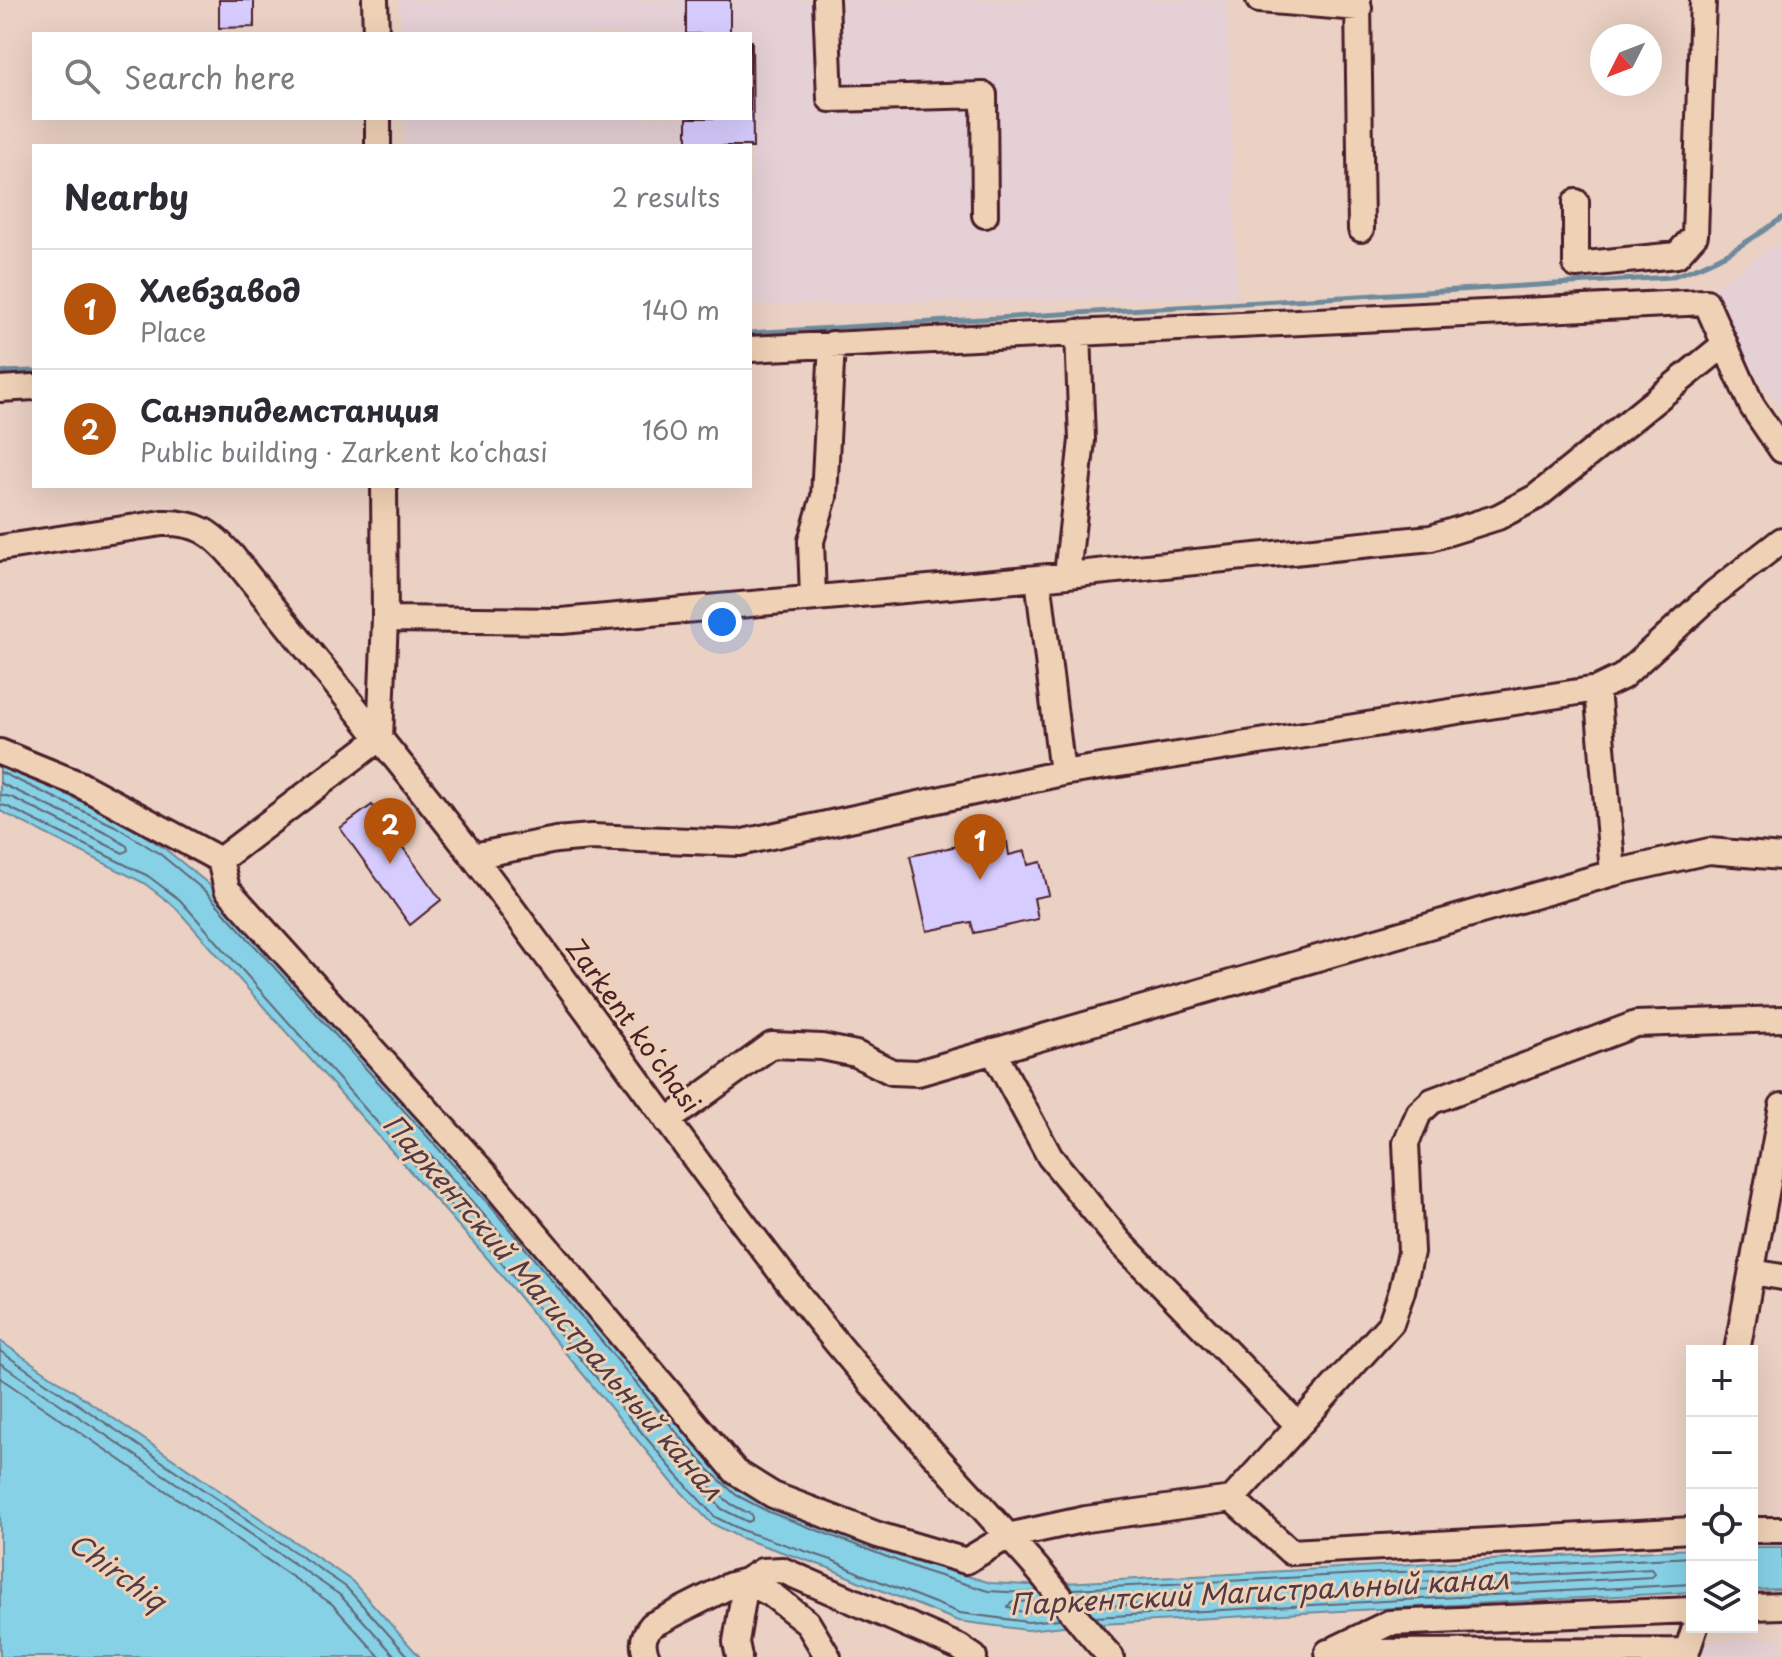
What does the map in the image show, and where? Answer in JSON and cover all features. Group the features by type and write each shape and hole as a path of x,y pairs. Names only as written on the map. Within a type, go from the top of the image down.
{"street":[{"path":"375,0 376,32"},
{"path":"826,0 830,99 984,95 985,215"},
{"path":"1259,0 1358,4 1361,229"},
{"path":"1576,202 1576,265 1677,255 1695,235 1703,0"},
{"path":"378,120 378,144"},
{"path":"752,349 1706,302 1752,406 1782,450"},
{"path":"1067,575 1082,440 1078,332"},
{"path":"813,598 811,541 824,497 832,344"},
{"path":"385,619 562,621 1038,578 1431,538 1498,517 1536,497 1725,344"},
{"path":"0,389 32,387"},
{"path":"220,860 380,738 385,619 384,488"},
{"name":"Zarkent koʻchasi","path":"0,548 181,522 202,529 218,541 473,856 667,1121 822,1324 1111,1657"},
{"path":"473,856 556,840 591,837 739,843 1062,773 1597,689 1622,677 1714,593 1782,540"},
{"path":"1038,578 1062,773"},
{"path":"1597,689 1613,873"},
{"path":"0,752 79,784 220,860 227,889 486,1175 736,1472 788,1501 878,1535 966,1561 1008,1536 1086,1519 1232,1499 1391,1323 1411,1252 1406,1143 1419,1113 1432,1101 1636,1024 1782,1019"},
{"path":"667,1121 772,1045 822,1047 856,1054 892,1072 918,1073 1613,873 1709,851 1782,857"},
{"path":"993,1051 1050,1157 1119,1241 1298,1425"},
{"path":"1738,1345 1782,1106"},
{"path":"1752,1272 1782,1277"},
{"path":"1232,1499 1291,1552 1686,1530"},
{"path":"1758,1530 1782,1530"},
{"path":"647,1657 643,1649 644,1634 652,1625 762,1571 782,1570 959,1647 974,1657"},
{"path":"739,1657 736,1642 746,1581"},
{"path":"746,1581 771,1594 807,1622 828,1657"},
{"path":"1758,1607 1782,1606"},
{"path":"1323,1655 1389,1623 1686,1610"},
{"path":"1323,1655 1687,1651 1693,1633"}],"shaded area":[{"path":"400,0 1227,0 1237,297 752,305 752,144 405,144 404,120 752,120 752,32 401,32"},
{"path":"1782,240 1782,410 1717,320 1715,286"},
{"path":"1782,1637 1782,1657 1516,1657"}],"water":[{"name":"Паркентский Магистральный канал","path":"0,763 119,819 164,848 211,886 772,1505 926,1564 991,1583 1027,1585 1686,1549 1686,1592 1027,1630 958,1621 829,1568 741,1538 711,1523 671,1481 488,1259 174,906 144,883 0,811"},
{"name":"Chirchiq","path":"0,1341 352,1581 420,1657 0,1657"},
{"path":"1758,1547 1782,1547 1782,1589 1758,1590"}],"building":[{"path":"219,0 254,0 254,27 219,28"},
{"path":"686,0 730,0 730,32 686,32"},
{"path":"752,41 753,148 752,144 687,144 687,120 752,120"},
{"path":"372,805 441,900 410,925 340,828"},
{"path":"1007,842 1009,855 1025,851 1028,865 1041,862 1049,895 1034,898 1038,919 974,933 971,922 927,931 910,856 967,844 969,850"}],"waterway":[{"path":"752,333 1670,277 1729,252 1782,218"},
{"path":"0,372 32,371"}],"place":[{"name":"Санэпидемстанция","path":"390,864"},
{"name":"Хлебзавод","path":"980,880"}]}
